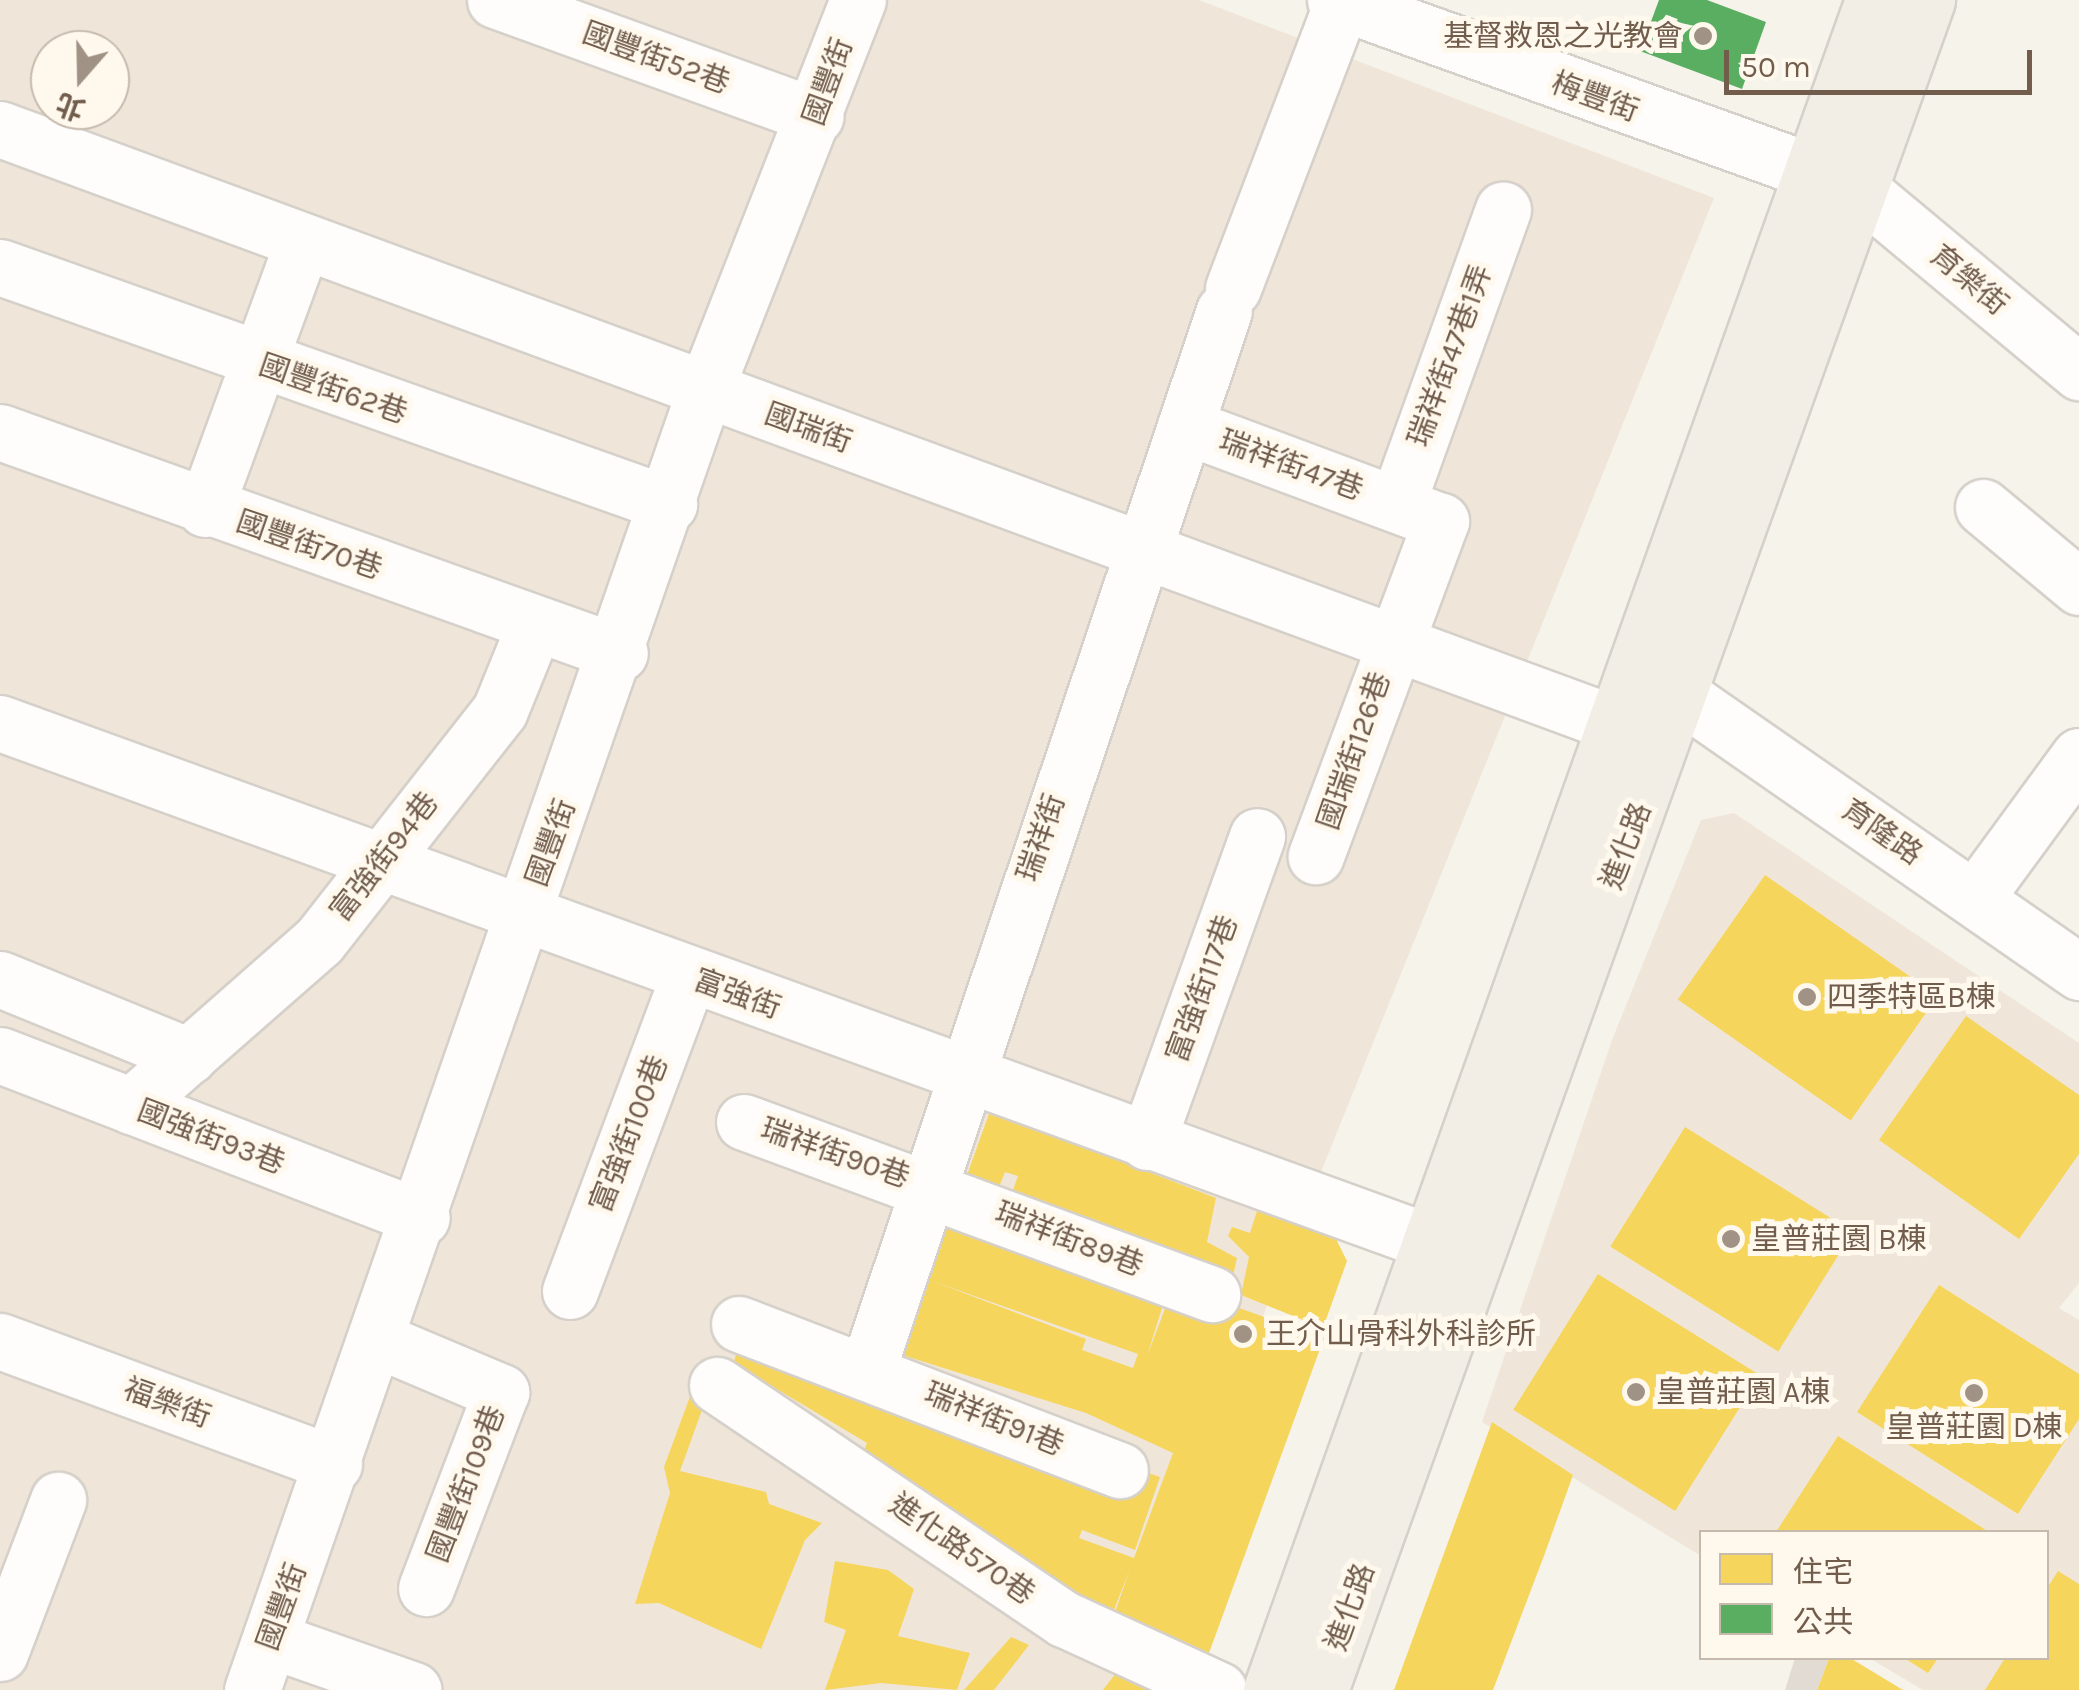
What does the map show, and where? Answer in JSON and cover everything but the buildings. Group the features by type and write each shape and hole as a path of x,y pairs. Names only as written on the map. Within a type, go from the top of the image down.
{"main road":[{"name":"進化路","path":"1271,1690 1682,696 1836,182 1872,0"},
{"name":"進化路","path":"1320,1690 1618,725 1836,182 1927,0"}],"street":[{"name":"國豐街52巷","path":"495,0 816,116"},
{"name":"國豐街","path":"252,1690 620,653 705,390 816,116 858,0"},
{"name":"梅豐街","path":"1340,1 1836,182"},
{"name":"瑞祥街","path":"868,1368 960,1075 1138,550 1340,1"},
{"name":"國瑞街","path":"0,129 302,244 1618,725"},
{"name":"育樂街","path":"1836,182 2079,372"},
{"name":"瑞祥街47巷1弄","path":"1397,504 1503,209"},
{"path":"205,509 302,244"},
{"name":"國豐街62巷","path":"0,267 258,364 669,504"},
{"name":"瑞祥街47巷","path":"1185,426 1441,520 1391,645"},
{"name":"國豐街70巷","path":"0,432 205,509 620,653"},
{"path":"1983,508 2079,588"},
{"name":"富強街94巷","path":"131,1106 320,941 500,710 535,624"},
{"name":"國瑞街126巷","path":"1316,856 1391,645"},
{"name":"育隆路","path":"1682,696 2079,972"},
{"name":"富強街","path":"0,724 376,865 1455,1252"},
{"path":"1975,898 2079,756"},
{"name":"富強街117巷","path":"1148,1142 1257,836"},
{"name":"富強街100巷","path":"570,1291 688,977"},
{"path":"0,978 188,1056"},
{"name":"國強街93巷","path":"0,1055 422,1218"},
{"name":"瑞祥街90巷","path":"744,1122 926,1184"},
{"name":"瑞祥街89巷","path":"926,1184 1212,1294"},
{"name":"瑞祥街91巷","path":"739,1324 868,1368 1120,1470"},
{"name":"國豐街109巷","path":"378,1340 501,1392 426,1588"},
{"name":"福樂街","path":"0,1342 334,1464"},
{"name":"進化路570巷","path":"717,1385 1064,1619 1219,1690"},
{"path":"0,1653 58,1500"},
{"path":"271,1640 414,1690"}],"shaded area":[{"path":"0,0 1199,0 1714,198 1112,1690 0,1690"},
{"path":"1734,813 2079,1043 2079,1283 2059,1308 2079,1320 2079,1690 1923,1690 1872,1660 2049,1660 2049,1530 1699,1530 1699,1555 1482,1422 1612,1040 1701,820"}],"place":[{"name":"基督救恩之光教會","path":"1703,36"},
{"name":"四季特區B棟","path":"1807,997"},
{"name":"皇普莊園 B棟","path":"1731,1239"},
{"name":"王介山骨科外科診所","path":"1243,1334"},
{"name":"皇普莊園 A棟","path":"1636,1392"},
{"name":"皇普莊園 D棟","path":"1974,1393"}]}
